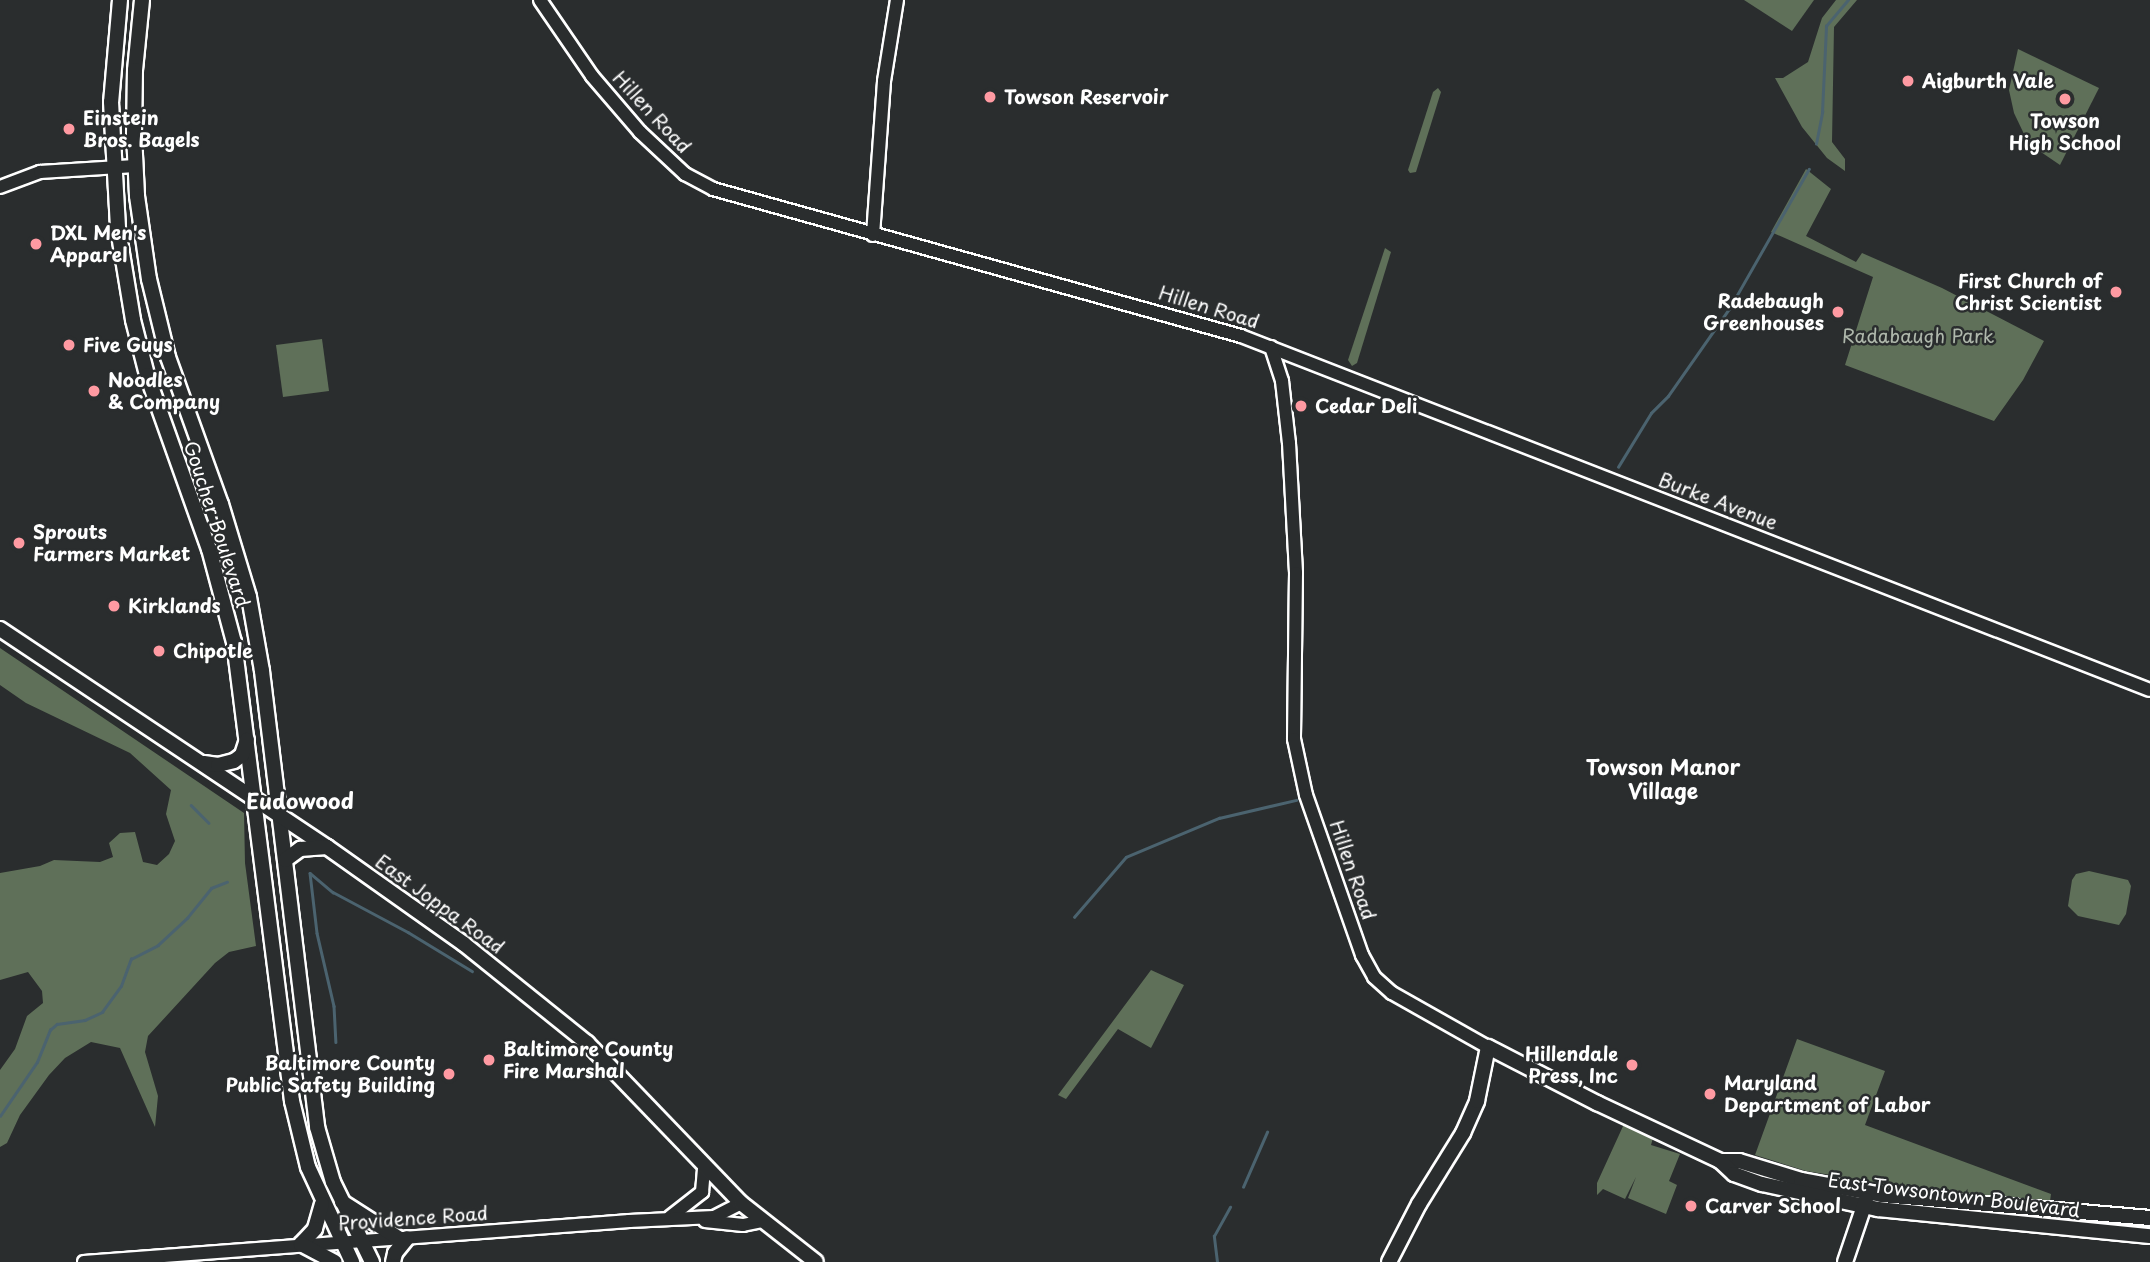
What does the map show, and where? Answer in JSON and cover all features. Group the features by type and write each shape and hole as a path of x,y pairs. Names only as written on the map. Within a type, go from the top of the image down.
{"main road":[{"name":"Goucher Boulevard","path":"120,0 111,102 118,229 133,320 147,374 219,584 234,642 292,1101 308,1167 340,1242 352,1262"},
{"name":"Goucher Boulevard","path":"142,0 135,70 135,166 145,253 161,331 228,525 249,597 280,815 317,1127 333,1182 372,1262"},
{"name":"East Joppa Road","path":"0,629 327,847 464,944 561,1019 609,1064 741,1203 816,1262"},
{"path":"201,763 218,765 234,761 242,755 247,739"},
{"path":"285,860 300,849 327,847"},
{"path":"1389,1262 1470,1119 1483,1079 1489,1047"},
{"name":"East Towsontown Boulevard","path":"1489,1047 1720,1161 1734,1174 1762,1184 2150,1236"},
{"path":"1845,1262 1866,1200"},
{"name":"East Towsontown Boulevard","path":"1866,1200 2150,1219"},
{"path":"342,1202 403,1238 393,1262"},
{"path":"323,1204 315,1229 301,1244 335,1262"}],"street":[{"name":"Hillen Road","path":"540,0 585,66 658,150 685,174 730,196 1206,325 1271,347 1282,381 1289,443 1296,573 1294,739 1306,795 1362,955 1374,977 1392,993 1489,1047"},
{"path":"873,235 897,0"},
{"path":"0,187 40,173 135,166"},
{"name":"Burke Avenue","path":"1271,347 2150,690"},
{"path":"667,1219 702,1192 704,1167"},
{"name":"Providence Road","path":"84,1262 301,1244 714,1217 741,1203"},
{"path":"695,1218 721,1224 762,1221"}],"green space":[{"path":"1744,0 1814,0 1792,31"},
{"path":"1836,0 1857,0 1834,27 1832,142 1845,159 1845,171 1827,158 1802,127 1775,78 1783,78 1808,62 1822,18"},
{"path":"2018,49 2099,88 2060,165 2038,150 2024,134 2014,113 2009,90"},
{"path":"1438,88 1441,92 1416,172 1410,173 1408,170 1433,92"},
{"name":"Radabaugh Park","path":"1806,169 1831,189 1806,236 1856,262 1862,253 1942,288 2044,341 2023,380 1994,421 1845,365 1873,277 1771,232"},
{"path":"1385,248 1391,252 1357,363 1352,366 1348,360"},
{"path":"322,339 329,391 283,397 276,345"},
{"path":"0,648 244,813 245,863 256,946 229,952 215,963 148,1036 145,1052 158,1096 155,1127 120,1048 91,1042 65,1058 49,1075 20,1115 7,1143 0,1147 0,1070 15,1049 27,1016 43,1003 42,991 28,972 0,980 0,873 40,866 54,860 100,862 113,857 109,843 120,833 135,832 143,862 157,865 169,854 175,841 166,814 171,790 130,753 26,703 0,685"},
{"path":"2089,871 2128,880 2131,886 2126,914 2119,925 2078,916 2068,906 2072,880 2076,874"},
{"path":"1151,970 1184,985 1151,1048 1118,1029 1066,1099 1058,1095"},
{"path":"1797,1039 1885,1071 1865,1125 2051,1194 2050,1201 1912,1188 1806,1171 1755,1155"},
{"path":"1624,1124 1653,1138 1651,1145 1680,1154 1669,1181 1677,1185 1666,1214 1628,1198 1636,1177 1625,1199 1603,1189 1597,1195 1597,1183"}],"waterway":[{"path":"1816,144 1822,112 1826,26 1848,0"},
{"path":"1618,467 1651,413 1668,396 1729,309 1809,169"},
{"path":"1074,917 1126,857 1219,818 1296,800"},
{"path":"191,805 209,823"},
{"path":"310,873 333,892 408,932 472,971"},
{"path":"310,873 317,933 334,1006 336,1042"},
{"path":"0,1116 37,1062 50,1030 57,1024 85,1020 102,1012 121,986 131,959 158,945 187,918 211,888 227,882"},
{"path":"1243,1187 1267,1132"},
{"path":"1217,1262 1214,1236 1230,1207"}],"place":[{"name":"Aigburth Vale","path":"1908,81"},
{"name":"Towson Reservoir","path":"990,97"},
{"name":"Towson High School","path":"2065,99"},
{"name":"Einstein Bros. Bagels","path":"69,129"},
{"name":"DXL Men's Apparel","path":"36,244"},
{"name":"First Church of Christ Scientist","path":"2116,292"},
{"name":"Radebaugh Greenhouses","path":"1838,312"},
{"name":"Five Guys","path":"69,345"},
{"name":"Noodles & Company","path":"94,391"},
{"name":"Cedar Deli","path":"1301,406"},
{"name":"Sprouts Farmers Market","path":"19,543"},
{"name":"Kirklands","path":"114,606"},
{"name":"Chipotle","path":"159,651"},
{"name":"Baltimore County Fire Marshal","path":"489,1060"},
{"name":"Hillendale Press, Inc","path":"1632,1065"},
{"name":"Baltimore County Public Safety Building","path":"449,1074"},
{"name":"Maryland Department of Labor","path":"1710,1094"},
{"name":"Carver School","path":"1691,1206"}],"district":[{"name":"Towson Manor Village","path":"1663,778"},
{"name":"Eudowood","path":"300,800"}]}
